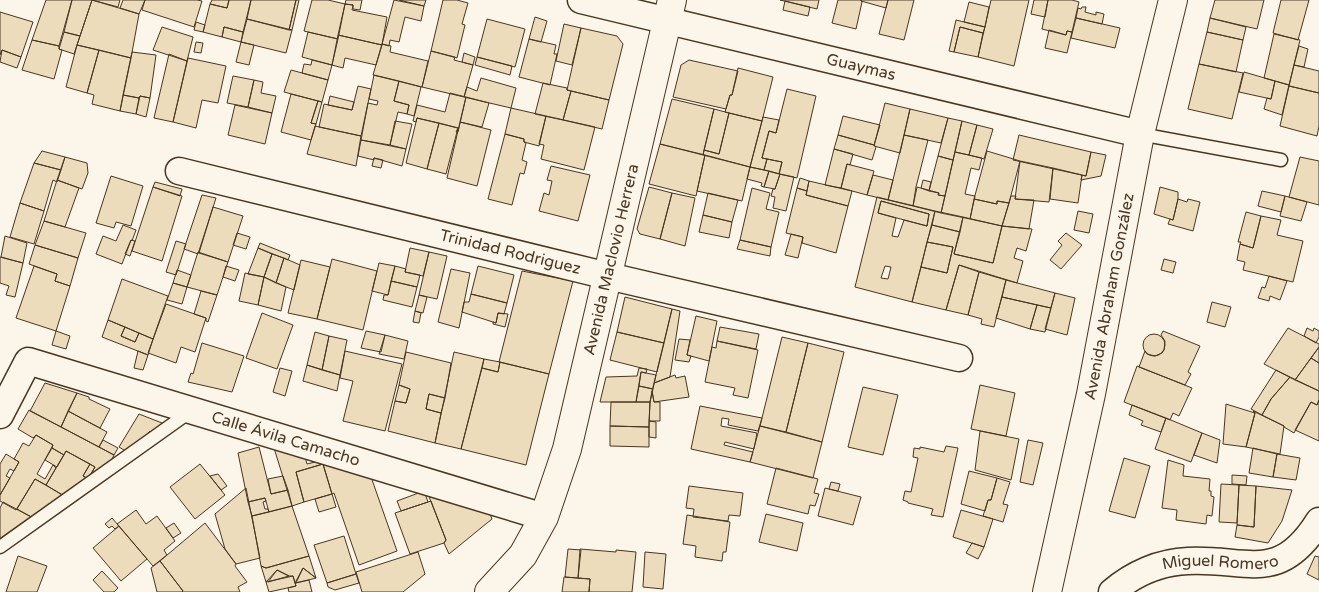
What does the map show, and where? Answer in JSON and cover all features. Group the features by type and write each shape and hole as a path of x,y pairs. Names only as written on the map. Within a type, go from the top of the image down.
{"main road":[{"name":"Avenida Abraham González","path":"1047,592 1091,394 1140,134 1173,0"},
{"name":"Avenida Maclovio Herrera","path":"489,592 523,555 544,516 567,449 669,10"}],"street":[{"name":"Guaymas","path":"581,0 669,10 1140,134"},
{"name":"Trinidad Rodriguez","path":"179,171 608,276 959,358"},
{"name":"Calle Ávila Camacho","path":"0,415 28,362 544,516"},
{"name":"Miguel Romero","path":"1112,592 1126,580 1159,565 1188,561 1263,565 1282,559 1295,550 1311,534 1319,521"}],"lane":[{"path":"1140,134 1281,160"},
{"path":"0,547 191,411"}],"building":[{"path":"46,0 72,0 59,46 32,40"},
{"path":"72,0 92,0 80,36 64,32"},
{"path":"92,0 120,0 118,7"},
{"path":"92,0 139,14 131,58 77,45"},
{"path":"123,0 145,0 139,14 120,8"},
{"path":"145,0 202,1 194,27 142,10"},
{"path":"212,0 229,0 227,8 210,4"},
{"path":"229,0 251,0 243,32 224,27 222,37 203,32 210,4 227,8"},
{"path":"251,0 296,0 289,30 247,19"},
{"path":"296,0 299,0 292,30 289,30"},
{"path":"312,0 328,0 345,4 338,39 304,31"},
{"path":"346,0 362,0 360,10 353,9 353,5 345,4"},
{"path":"394,0 424,6 421,21 405,17 399,42 390,40 389,46 382,44"},
{"path":"399,0 426,0 424,6"},
{"path":"443,0 457,0 468,3 462,24 465,25 457,58 431,51"},
{"path":"780,0 819,0 817,9"},
{"path":"838,0 861,0 856,29 832,23"},
{"path":"861,0 888,0 886,8"},
{"path":"888,0 914,0 904,40 879,34"},
{"path":"991,0 1029,0 1014,66 978,57"},
{"path":"1034,0 1048,0 1045,17 1031,14"},
{"path":"1048,0 1072,0 1079,2 1072,32 1067,31 1066,35 1042,29"},
{"path":"1215,0 1264,0 1257,29 1210,18"},
{"path":"1281,0 1309,0 1298,40 1273,33"},
{"path":"785,1 810,7 808,16 783,10"},
{"path":"969,2 989,7 985,27 964,22"},
{"path":"345,4 353,5 352,10 387,17 382,45 338,35"},
{"path":"1086,7 1085,12 1096,15 1096,12 1104,14 1102,24 1076,18 1078,8 1081,9"},
{"path":"0,12 33,22 21,57 2,50 0,55"},
{"path":"535,17 547,21 541,42 529,39"},
{"path":"1076,18 1120,28 1115,48 1071,38"},
{"path":"1210,18 1246,27 1243,40 1207,32"},
{"path":"247,19 292,30 286,53 241,42"},
{"path":"487,19 525,29 515,67 477,57"},
{"path":"956,20 985,27 983,33 960,27 954,52 949,51"},
{"path":"196,22 205,25 203,32 194,30"},
{"path":"564,24 581,28 572,65 556,61"},
{"path":"162,27 193,37 187,61 153,50"},
{"path":"224,27 243,32 241,42 222,37"},
{"path":"960,27 983,33 978,57 954,52"},
{"path":"581,28 617,36 623,44 609,100 567,90"},
{"path":"1049,30 1066,35 1067,31 1072,32 1067,53 1045,48"},
{"path":"64,32 80,36 74,54 59,49"},
{"path":"308,32 338,39 332,65 302,57"},
{"path":"1207,32 1243,40 1236,72 1199,64"},
{"path":"1274,34 1300,40 1289,85 1264,78"},
{"path":"338,35 382,45 376,65 345,58 343,68 332,65"},
{"path":"529,39 556,45 554,54 557,54 550,85 519,77"},
{"path":"32,40 59,46 59,49 62,50 54,79 22,70"},
{"path":"196,42 203,43 201,53 194,52"},
{"path":"241,42 254,45 249,65 236,62"},
{"path":"382,44 391,46 390,52 428,61 422,87 373,75"},
{"path":"77,45 99,50 87,93 66,87"},
{"path":"1299,46 1308,49 1304,67 1294,65"},
{"path":"2,50 21,57 17,68 0,62"},
{"path":"99,50 131,58 120,111 92,104 94,95 87,93"},
{"path":"431,51 455,57 454,60 473,65 464,97 422,87"},
{"path":"132,52 156,55 150,98 123,95"},
{"path":"464,53 475,57 473,65 462,62"},
{"path":"169,54 187,61 173,122 154,118"},
{"path":"477,57 512,66 510,75 475,65"},
{"path":"188,58 226,66 218,103 202,100 196,128 173,122"},
{"path":"312,60 332,65 328,80 302,73 304,64 311,65"},
{"path":"689,60 738,71 732,95 730,95 726,109 673,97 681,65"},
{"path":"1199,64 1243,73 1232,119 1188,109"},
{"path":"1294,65 1319,71 1319,93 1289,86"},
{"path":"738,68 773,77 762,121 725,112 730,95 732,95"},
{"path":"291,70 328,80 322,102 284,92"},
{"path":"1244,72 1275,81 1271,99 1239,92"},
{"path":"374,75 399,81 394,101 409,105 407,114 398,112 390,145 361,140 368,103 377,105 378,101 369,99"},
{"path":"233,76 254,80 248,107 227,103"},
{"path":"481,78 516,88 511,108 464,97 467,87 477,91"},
{"path":"254,80 263,82 261,93 276,96 272,113 248,107"},
{"path":"399,81 421,87 414,116 407,114 409,105 394,101"},
{"path":"1275,81 1289,85 1282,115 1264,109 1267,98 1271,99"},
{"path":"543,83 567,88 567,90 571,91 563,120 535,114"},
{"path":"358,86 371,89 361,136 319,127 324,104 352,110"},
{"path":"1289,86 1319,93 1319,126 1317,136 1280,126"},
{"path":"787,89 816,96 797,178 779,174 782,162 762,158 769,131 776,133"},
{"path":"571,91 609,100 602,129 563,120"},
{"path":"450,93 466,97 458,132 456,132 458,128 417,118 416,122 413,121 417,105 445,112"},
{"path":"291,94 318,101 311,123 316,124 311,140 281,132"},
{"path":"123,95 139,98 136,114 120,111"},
{"path":"140,96 150,98 146,117 136,114"},
{"path":"330,96 354,102 352,110 328,105"},
{"path":"466,97 489,103 482,127 460,122"},
{"path":"672,99 714,109 703,155 660,144"},
{"path":"318,101 322,102 316,124 311,123"},
{"path":"885,103 910,109 900,153 874,146"},
{"path":"235,105 272,113 265,144 228,135"},
{"path":"511,108 546,116 539,146 524,142 524,139 505,134"},
{"path":"714,109 729,113 719,154 704,150"},
{"path":"910,109 948,118 941,143 904,135"},
{"path":"729,113 762,121 750,167 703,155 704,150 719,154"},
{"path":"546,116 595,127 584,170 541,159 544,145 539,144"},
{"path":"843,116 880,125 874,145 838,135"},
{"path":"763,117 779,120 776,133 769,131 762,158 767,159 764,170 750,167"},
{"path":"417,118 439,123 427,169 406,163"},
{"path":"948,118 962,121 953,160 938,156"},
{"path":"395,121 412,124 406,149 390,145"},
{"path":"962,121 977,125 969,155 955,152"},
{"path":"460,122 491,130 477,186 447,178"},
{"path":"439,123 458,128 446,174 427,169"},
{"path":"977,125 993,129 984,159 969,155"},
{"path":"315,126 361,136 356,166 307,154"},
{"path":"505,134 524,139 526,143 522,160 527,162 524,174 520,173 512,205 488,199"},
{"path":"838,135 874,145 876,147 872,160 834,149"},
{"path":"904,135 928,140 913,206 888,200"},
{"path":"1019,135 1091,152 1086,176 1013,160"},
{"path":"361,140 406,149 402,166 374,158 374,160 358,156"},
{"path":"660,144 705,155 696,196 649,184"},
{"path":"834,149 853,154 850,165 847,164 841,188 825,185"},
{"path":"42,151 65,157 61,170 34,163"},
{"path":"987,151 1020,161 1009,203 997,201 997,204 974,199"},
{"path":"955,152 982,158 979,170 971,168 965,194 975,196 970,219 941,213"},
{"path":"1091,152 1106,155 1101,176 1081,180 1082,175 1086,176"},
{"path":"705,155 750,167 742,201 697,191"},
{"path":"938,156 953,160 945,196 929,191"},
{"path":"65,157 87,163 88,173 82,189 57,180"},
{"path":"1300,157 1319,161 1319,205 1289,197"},
{"path":"374,158 383,160 381,168 372,166"},
{"path":"767,159 782,162 779,174 764,170"},
{"path":"1020,161 1053,168 1049,202 1015,199"},
{"path":"34,163 61,170 57,182 53,180 44,211 20,203"},
{"path":"847,164 874,171 867,195 841,188"},
{"path":"551,166 590,175 578,221 539,211 544,193 549,195 552,181 547,180"},
{"path":"750,167 769,171 764,187 761,186 762,183 747,179"},
{"path":"1053,168 1082,175 1078,203 1050,199"},
{"path":"769,171 780,174 775,189 764,187"},
{"path":"780,174 794,177 786,211 773,208 775,197 771,196"},
{"path":"873,175 893,180 888,200 867,195"},
{"path":"111,176 143,186 131,226 116,222 114,228 96,223"},
{"path":"800,178 809,181 807,191 797,188"},
{"path":"57,180 79,188 65,227 44,221"},
{"path":"923,180 931,182 929,191 921,188"},
{"path":"809,181 852,191 848,206 806,195"},
{"path":"155,182 182,189 180,196 153,187"},
{"path":"153,187 182,196 162,261 132,251"},
{"path":"649,187 672,193 660,239 640,234 637,229"},
{"path":"917,187 945,196 941,213 913,206"},
{"path":"1160,187 1178,192 1173,220 1154,214"},
{"path":"752,188 770,193 766,209 779,212 771,247 740,240"},
{"path":"797,188 807,191 806,195 848,206 836,253 802,243 803,237 786,233"},
{"path":"1262,191 1285,196 1281,212 1258,206"},
{"path":"672,193 695,198 685,246 660,239"},
{"path":"708,193 738,200 732,222 703,215"},
{"path":"202,195 216,198 198,254 184,249"},
{"path":"1011,196 1016,196 1015,199 1034,200 1029,229 1002,226"},
{"path":"1285,196 1307,202 1301,221 1280,216"},
{"path":"877,197 935,211 912,302 855,287","holes":["881,201 929,214 927,226 904,220 898,237 892,236 896,218 878,213","885,266 891,267 888,279 881,278"]},
{"path":"974,199 997,204 997,201 1009,203 1002,226 970,219"},
{"path":"1178,199 1187,202 1188,199 1200,202 1193,231 1168,224 1170,219 1173,220"},
{"path":"881,201 929,214 927,226 878,213"},
{"path":"20,203 44,211 34,244 10,237"},
{"path":"213,207 243,216 228,262 199,253"},
{"path":"935,211 963,217 960,232 932,225"},
{"path":"1078,211 1093,214 1089,233 1074,230"},
{"path":"1246,212 1261,216 1253,248 1238,242"},
{"path":"703,215 732,222 729,238 699,232"},
{"path":"1261,216 1281,220 1277,235 1303,241 1293,282 1243,270 1245,262 1237,260 1240,244 1253,248"},
{"path":"963,217 1002,226 993,263 954,254"},
{"path":"44,221 86,233 78,258 35,245"},
{"path":"123,225 136,230 122,264 96,254 103,236 116,241"},
{"path":"932,225 960,232 954,254 993,263 1002,226 1032,229 1026,251 1017,248 1014,258 1023,261 1017,283 959,265 946,310 912,302 921,267 947,273 953,247 927,242"},
{"path":"237,233 250,237 246,249 233,245"},
{"path":"1066,233 1082,245 1061,269 1050,260 1062,245 1058,241"},
{"path":"791,234 803,237 798,258 785,255"},
{"path":"5,236 27,243 23,263 1,257"},
{"path":"131,240 135,241 130,256 125,254"},
{"path":"740,240 771,247 770,256 737,249"},
{"path":"176,241 186,244 176,275 166,272"},
{"path":"927,242 953,247 947,273 921,267"},
{"path":"260,243 290,255 288,260 258,248"},
{"path":"35,245 78,258 70,286 55,281 57,274 29,264"},
{"path":"258,248 272,254 264,277 248,274"},
{"path":"410,248 429,252 423,276 405,272"},
{"path":"198,252 228,262 217,295 187,287"},
{"path":"429,252 447,256 437,299 419,295"},
{"path":"272,254 284,258 276,283 264,277"},
{"path":"0,257 23,263 15,297 6,295 9,286 0,283"},
{"path":"284,258 300,265 294,290 276,283"},
{"path":"332,259 377,271 363,330 317,319"},
{"path":"1164,259 1176,262 1173,273 1161,270"},
{"path":"301,260 330,267 317,319 288,313"},
{"path":"379,263 395,266 388,295 372,291"},
{"path":"959,265 979,272 968,315 946,310"},
{"path":"34,266 57,274 55,281 70,286 56,331 16,318"},
{"path":"226,266 239,270 235,281 223,277"},
{"path":"395,266 406,269 405,272 420,275 417,287 391,281"},
{"path":"478,266 514,275 507,303 471,294"},
{"path":"451,269 470,273 459,328 438,322"},
{"path":"177,270 191,275 187,287 173,283"},
{"path":"522,271 573,281 549,374 499,362"},
{"path":"979,272 1006,280 994,327 981,324 982,319 968,315"},
{"path":"245,273 264,277 258,305 239,301"},
{"path":"1269,276 1287,281 1280,300 1270,296 1269,301 1258,298 1262,287 1265,288"},
{"path":"264,277 286,287 281,311 258,305"},
{"path":"122,279 168,296 153,339 108,320"},
{"path":"1006,280 1055,293 1051,308 1002,297"},
{"path":"391,281 417,287 412,307 383,300 384,295 388,295"},
{"path":"173,283 187,287 182,304 167,300"},
{"path":"201,291 217,295 208,322 206,318 194,314"},
{"path":"1055,293 1075,298 1067,335 1045,329"},
{"path":"471,294 507,303 504,314 498,313 496,323 462,312 464,302 469,302"},
{"path":"419,295 427,297 423,313 415,311"},
{"path":"625,297 672,309 664,343 617,332"},
{"path":"1002,297 1037,305 1030,329 996,318"},
{"path":"1212,302 1231,307 1225,327 1207,322"},
{"path":"166,304 206,318 195,352 181,347 176,363 148,353"},
{"path":"1037,305 1051,308 1045,332 1030,329"},
{"path":"672,309 680,311 670,377 654,383"},
{"path":"415,311 421,313 419,323 413,322"},
{"path":"262,313 293,325 277,369 246,358"},
{"path":"498,313 508,314 505,327 493,324 493,322 496,323"},
{"path":"696,316 717,321 709,361 687,355"},
{"path":"108,320 125,327 121,336 135,342 139,333 153,339 148,355 102,337"},
{"path":"125,327 139,333 135,342 121,336"},
{"path":"720,327 759,334 756,349 717,341"},
{"path":"1288,328 1319,344 1319,347 1295,380 1264,364"},
{"path":"1307,328 1313,331 1314,328 1319,331 1316,343 1304,336"},
{"path":"56,331 70,336 66,349 52,345"},
{"path":"366,331 385,335 381,352 361,348"},
{"path":"1163,331 1200,346 1188,372 1191,374 1185,385 1139,367 1145,351 1147,354 1155,356 1164,350 1165,341 1161,335"},
{"path":"315,332 329,336 322,370 307,365"},
{"path":"617,332 664,343 657,372 610,360"},
{"path":"1154,334 1162,337 1165,345 1162,353 1154,356 1146,353 1143,345 1146,337"},
{"path":"385,335 408,341 404,359 379,354"},
{"path":"329,336 347,340 340,375 322,370"},
{"path":"782,337 808,343 786,432 760,426"},
{"path":"679,339 690,340 687,355 691,356 689,362 675,360"},
{"path":"717,341 758,350 748,398 733,395 735,388 705,382 712,347 716,348"},
{"path":"202,343 244,356 232,392 188,382 191,373 193,374"},
{"path":"808,343 844,352 822,442 786,432"},
{"path":"1319,347 1319,363 1311,358"},
{"path":"138,351 148,355 143,370 134,368"},
{"path":"345,351 402,364 385,431 343,421 353,381 340,378"},
{"path":"406,352 451,363 445,398 429,394 426,409 441,413 435,443 388,431 395,401 406,403 410,389 399,385"},
{"path":"454,352 484,359 461,449 435,443"},
{"path":"1311,358 1319,363 1319,391 1295,380"},
{"path":"484,359 500,362 498,372 482,368"},
{"path":"500,362 549,374 526,465 461,449 482,368 498,372"},
{"path":"307,365 340,375 337,391 303,381"},
{"path":"1137,366 1192,388 1179,416 1173,413 1170,420 1124,402"},
{"path":"280,368 292,371 285,396 273,392"},
{"path":"639,368 647,369 646,373 641,372 636,402 600,402 606,377 637,376"},
{"path":"1276,370 1290,377 1271,399 1262,415 1251,409"},
{"path":"641,372 656,375 653,389 639,386"},
{"path":"675,375 676,378 685,376 689,397 654,402 652,391 654,383"},
{"path":"1290,377 1319,391 1317,405 1311,402 1294,433 1262,415 1271,399"},
{"path":"45,383 77,393 61,427 30,411"},
{"path":"399,385 410,389 406,403 395,401"},
{"path":"980,385 1015,393 1006,436 971,429"},
{"path":"639,386 653,389 650,402 636,402"},
{"path":"863,387 898,395 883,455 848,447"},
{"path":"652,391 654,402 660,402 660,421 649,421"},
{"path":"77,393 89,397 89,399 110,409 100,428 68,411"},
{"path":"429,394 445,398 441,413 426,409"},
{"path":"1319,400 1319,441 1295,430 1311,402 1317,405"},
{"path":"611,402 650,402 649,427 610,426"},
{"path":"1226,404 1255,413 1246,447 1223,444"},
{"path":"1132,405 1166,418 1161,432 1141,425 1143,421 1129,415"},
{"path":"700,406 762,418 758,431 728,425 729,419 722,418 721,426 757,433 754,449 725,442 724,445 753,452 750,462 691,449"},
{"path":"29,410 114,455 104,475 88,479 95,467 66,451 64,455 52,448 53,445 36,435 33,438 18,429"},
{"path":"68,411 107,432 99,447 61,427"},
{"path":"1253,411 1284,426 1280,454 1246,447 1255,413"},
{"path":"139,414 162,423 152,433 150,431 129,453 119,447"},
{"path":"1166,418 1202,433 1191,462 1155,449"},
{"path":"649,421 656,422 656,438 649,437"},
{"path":"610,426 649,427 649,447 610,446"},
{"path":"760,426 822,442 813,478 750,462"},
{"path":"980,431 1019,439 1011,480 975,470"},
{"path":"1202,433 1220,440 1217,463 1194,455"},
{"path":"36,435 53,445 37,474 45,479 53,465 56,468 46,485 35,479 16,510 0,501 0,495 19,462 14,459 23,443 29,446"},
{"path":"103,440 118,448 114,455 99,447"},
{"path":"1028,440 1043,443 1033,485 1020,482"},
{"path":"946,446 958,448 943,517 931,515 933,509 903,500 905,491 911,492 918,458 913,457 914,448 920,449 920,447 944,452"},
{"path":"259,447 271,494 288,490 292,506 269,512 265,498 248,502 238,453"},
{"path":"52,448 64,455 57,467 45,460"},
{"path":"274,448 305,457 307,464 322,461 323,464 296,472 304,502 292,506"},
{"path":"1253,448 1277,454 1273,477 1249,473"},
{"path":"66,451 90,464 83,476 91,480 67,498 46,485"},
{"path":"6,454 19,462 14,471 10,469 6,476 10,478 0,495 0,464"},
{"path":"1277,454 1300,458 1296,480 1273,477"},
{"path":"1124,458 1150,466 1135,518 1109,511"},
{"path":"1168,460 1184,465 1183,476 1210,479 1209,491 1211,491 1211,496 1214,497 1212,516 1207,515 1206,524 1176,520 1177,510 1162,508"},
{"path":"322,461 370,474 397,551 359,565 334,493 332,494"},
{"path":"90,464 95,467 88,479 83,476"},
{"path":"200,464 225,495 195,519 170,487"},
{"path":"323,464 332,494 304,502 296,472"},
{"path":"776,468 818,479 814,493 819,494 815,506 810,505 808,514 767,504"},
{"path":"969,471 997,478 991,500 988,500 985,511 961,504"},
{"path":"218,474 227,486 221,490 210,476"},
{"path":"1232,475 1247,476 1246,485 1232,484"},
{"path":"283,476 288,490 271,494 268,479"},
{"path":"997,478 1010,482 1003,504 1008,505 1003,522 983,516 988,500 991,500"},
{"path":"35,479 68,498 37,520 17,509"},
{"path":"831,482 840,484 838,491 829,489"},
{"path":"1221,484 1239,485 1237,523 1219,522"},
{"path":"1239,485 1256,486 1254,527 1237,525"},
{"path":"689,486 743,493 740,516 729,515 728,521 693,517 694,509 686,508"},
{"path":"1256,486 1292,490 1282,521 1268,543 1235,537 1237,525 1254,527"},
{"path":"246,488 260,558 236,564 225,549 215,514"},
{"path":"825,488 861,497 853,525 818,516"},
{"path":"426,489 486,504 492,519 449,554 444,543 446,540"},
{"path":"424,491 428,502 401,511 397,501"},
{"path":"332,494 336,507 319,512 315,499"},
{"path":"265,498 266,501 263,502 265,509 268,509 269,512 252,516 248,502"},
{"path":"431,501 446,540 444,543 410,554 395,513"},
{"path":"3,502 37,520 0,546 0,508"},
{"path":"292,506 309,556 266,568 261,566 252,516"},
{"path":"136,510 146,524 157,516 175,541 164,550 167,555 153,566 117,524"},
{"path":"961,510 993,519 984,547 953,537"},
{"path":"766,514 803,523 797,551 759,542"},
{"path":"687,515 730,522 726,552 723,552 722,561 695,557 696,546 683,544"},
{"path":"112,518 119,526 115,529 112,526 109,528 105,524"},
{"path":"174,523 181,533 173,538 166,528"},
{"path":"205,523 247,582 238,587 240,592 182,592 160,561"},
{"path":"119,526 147,559 121,581 93,548"},
{"path":"344,536 356,574 327,583 314,545"},
{"path":"972,543 984,547 978,559 966,553"},
{"path":"568,549 581,550 578,578 565,577"},
{"path":"580,549 636,552 632,592 589,592 590,579 578,578"},
{"path":"418,552 425,574 403,592 362,592 356,572"},
{"path":"645,552 666,554 663,589 643,587"},
{"path":"18,556 47,566 37,592 6,592"},
{"path":"309,556 316,578 303,568 295,583 293,576 277,570 266,582 261,566 266,568"},
{"path":"1315,556 1319,557 1319,580 1307,574"},
{"path":"160,561 182,592 157,592 151,568"},
{"path":"303,568 316,578 296,583"},
{"path":"277,570 289,576 268,582"},
{"path":"102,571 118,588 114,592 104,592 93,580"},
{"path":"356,574 359,583 335,590 328,587 327,583"},
{"path":"293,576 296,586 269,592 266,582"},
{"path":"564,577 590,579 589,592 562,592"},
{"path":"309,580 312,592 289,592 288,588 296,586 295,583"}]}
